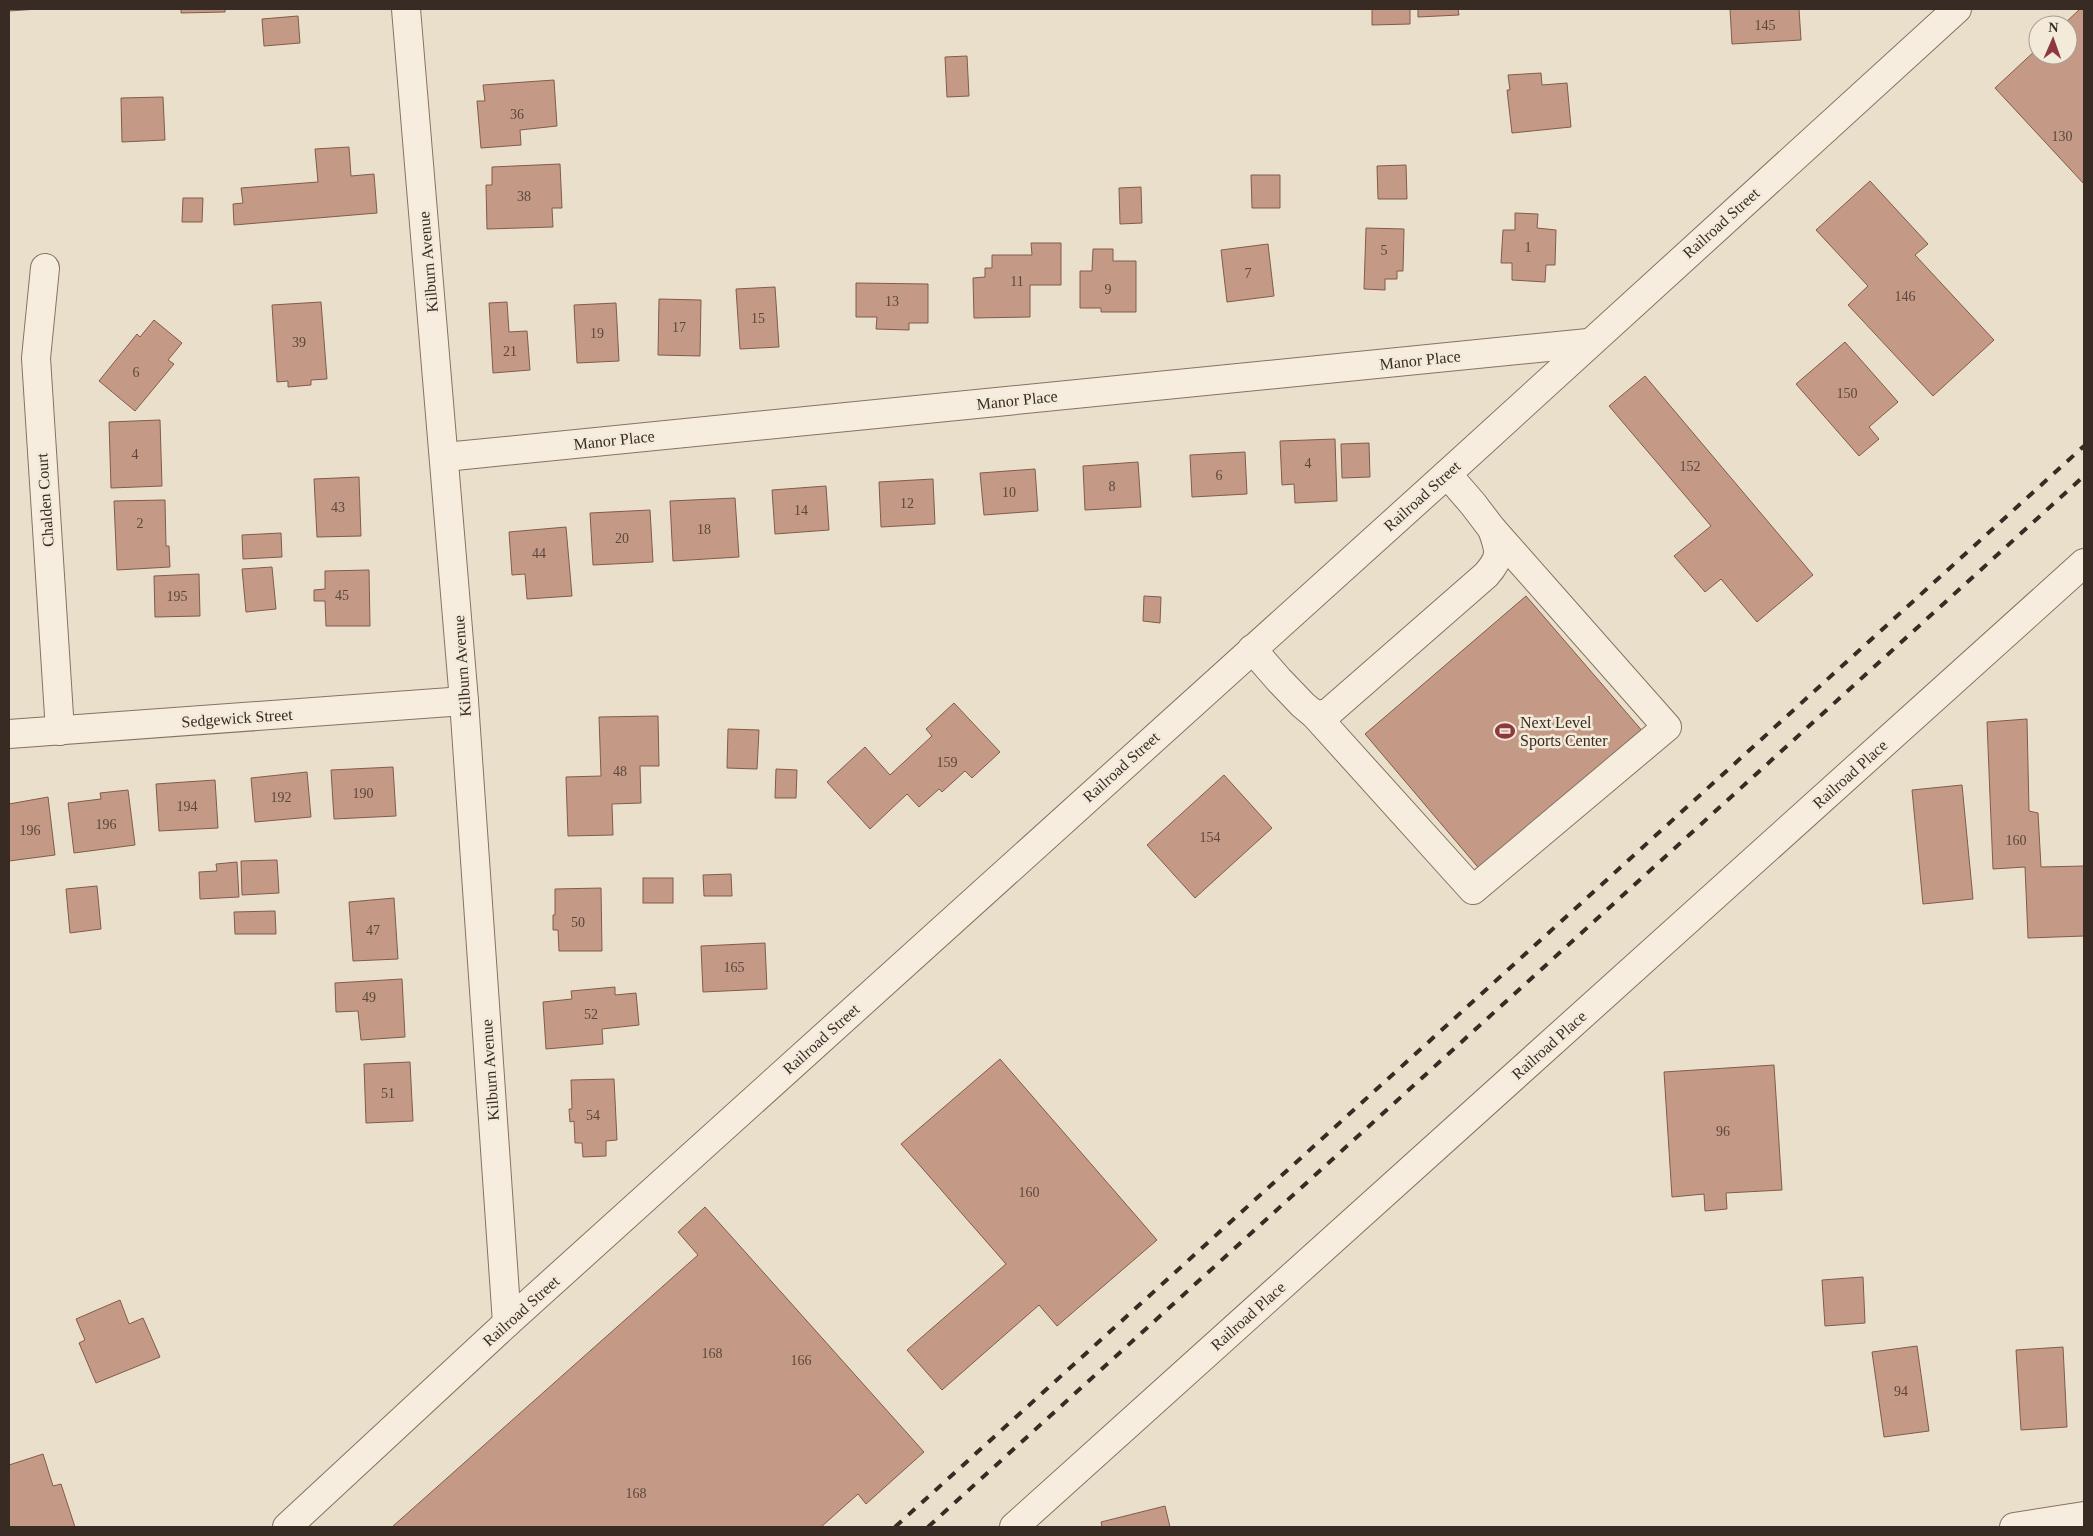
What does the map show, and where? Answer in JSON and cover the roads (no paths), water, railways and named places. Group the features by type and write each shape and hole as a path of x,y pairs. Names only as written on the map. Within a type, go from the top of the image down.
{"street":[{"name":"Kilburn Avenue","path":"406,9 464,701 507,1323"},
{"name":"Railroad Street","path":"287,1527 507,1323 1447,474 1588,343 1957,9"},
{"name":"Chalden Court","path":"46,268 36,358 60,731"},
{"name":"Manor Place","path":"445,457 1588,343"},
{"path":"1252,649 1473,890 1667,728 1492,529 1447,474"},
{"path":"1309,710 1328,713 1486,575 1495,565 1499,554 1492,529"},
{"name":"Railroad Place","path":"1014,1527 2084,563"},
{"name":"Sedgewick Street","path":"9,734 464,701"},
{"path":"2014,1527 2083,1520"}],"railway":[{"path":"895,1527 2084,446"},
{"path":"928,1527 2084,476"}],"place":[{"name":"Next Level Sports Center","path":"1505,731"}]}
